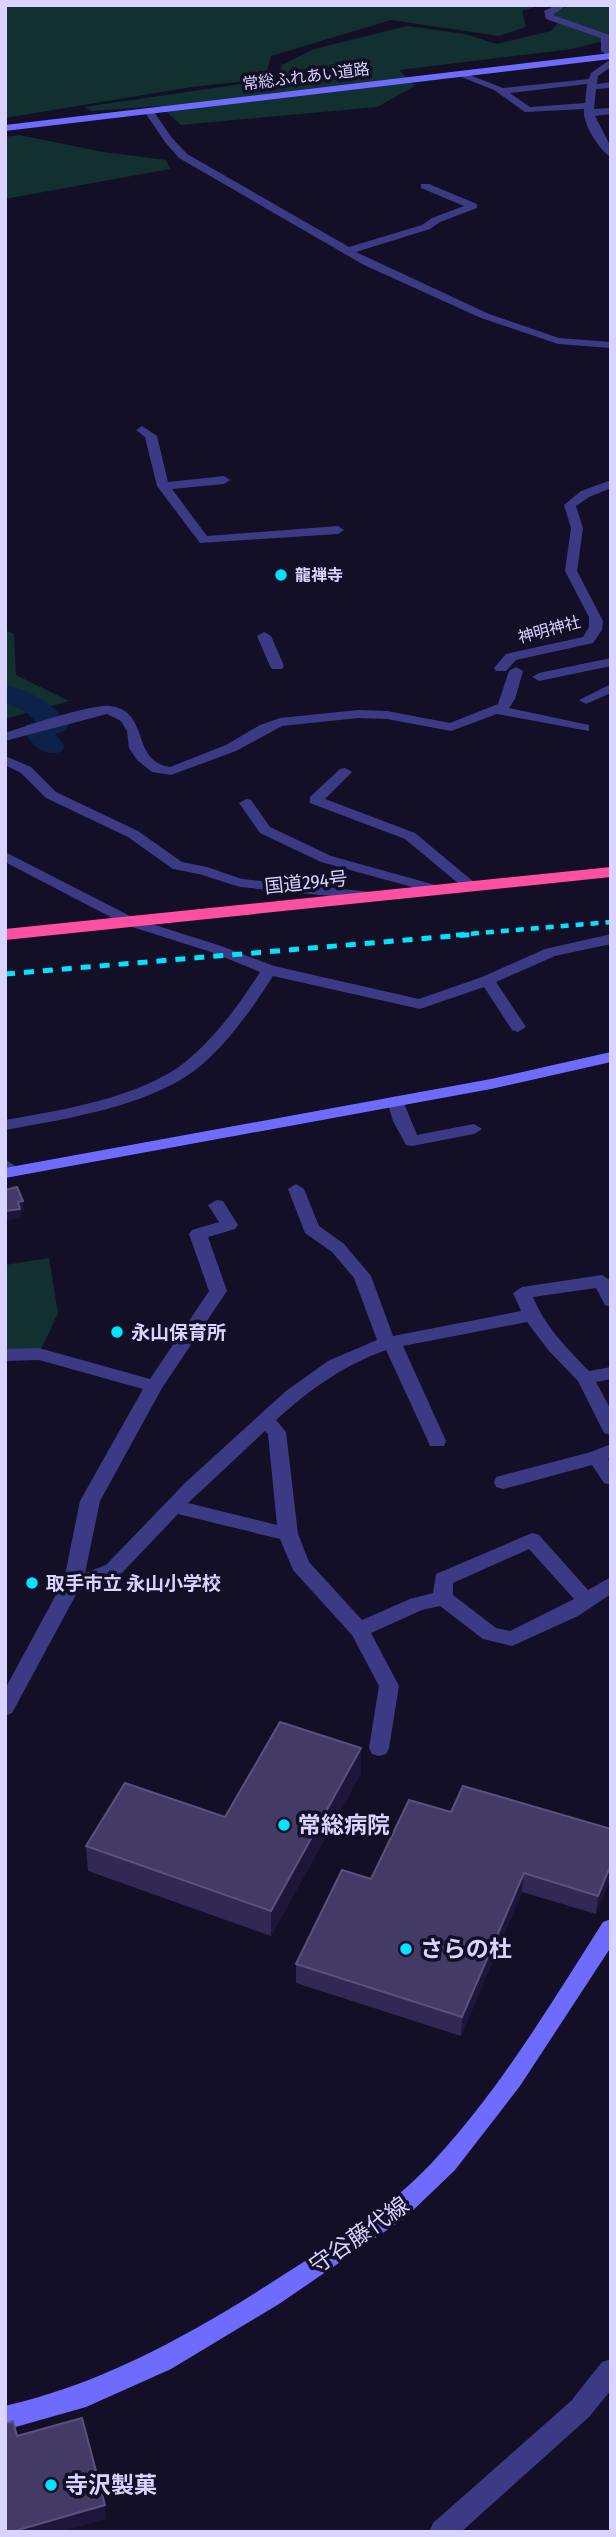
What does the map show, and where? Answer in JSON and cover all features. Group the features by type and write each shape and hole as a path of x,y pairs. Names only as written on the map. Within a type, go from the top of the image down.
{"highway":[{"name":"国道294号","path":"5,935 611,872"}],"street":[{"path":"563,5 547,13 549,17 606,37 606,51 610,58 594,75 589,110 590,125 611,154"},
{"name":"常総ふれあい道路","path":"5,128 610,58"},
{"path":"459,74 502,91 528,110 611,111"},
{"path":"502,91 611,85"},
{"path":"149,111 168,140 183,156 402,279 503,323 558,341 611,345"},
{"path":"348,251 426,227 436,220 473,205 425,186"},
{"path":"142,430 151,436 155,469 173,504 204,540 338,530"},
{"path":"163,486 224,480"},
{"name":"神明神社","path":"501,668 511,657 588,640 594,633 596,617 571,571 577,528 570,505 585,494 611,484"},
{"path":"264,636 278,666"},
{"path":"539,677 611,662"},
{"path":"5,737 97,711 114,711 126,718 134,731 135,748 142,757 158,769 171,771 231,748 280,722 358,714 397,717 451,727 498,710 508,699 516,671"},
{"path":"586,700 611,688"},
{"path":"498,710 584,728"},
{"path":"5,760 26,770 51,795 133,834 178,866 202,870 240,883 372,896"},
{"path":"345,772 315,800 410,836 470,886"},
{"path":"246,803 265,830 326,859 434,889"},
{"path":"5,856 131,922 216,948 269,971 420,1004 488,980 550,952 611,939"},
{"path":"5,1125 56,1116 141,1093 189,1067 242,1012 269,971"},
{"path":"488,980 518,1027"},
{"path":"6,1168 491,1084 611,1057"},
{"path":"395,1101 401,1121 412,1141 474,1129"},
{"path":"296,1189 311,1229 338,1248 362,1276 390,1344 437,1441"},
{"path":"5,1708 71,1586 90,1501 154,1385 218,1291 198,1234 229,1225 217,1206"},
{"path":"611,1301 602,1281 522,1293 531,1315 555,1347 584,1378 611,1429"},
{"path":"71,1586 113,1570 292,1395 334,1365 390,1344 531,1315"},
{"path":"5,1355 39,1354 154,1385"},
{"path":"584,1378 611,1373"},
{"path":"266,1421 277,1432 288,1534 300,1565 359,1630 388,1686 379,1748"},
{"path":"503,1482 604,1454 611,1478"},
{"path":"175,1507 288,1534"},
{"path":"443,1598 443,1579 532,1540 587,1601"},
{"path":"359,1630 416,1604 443,1598 490,1634 512,1639 587,1601 611,1584"},
{"name":"守谷藤代線","path":"5,2418 35,2413 93,2393 139,2373 244,2314 388,2219 447,2162 492,2104 579,1980 611,1928"},
{"path":"442,2532 580,2409 611,2370"}],"green space":[{"path":"5,5 542,5 522,11 526,27 499,36 391,20 271,56 265,79 192,87 5,118"},
{"path":"571,5 611,5 611,39 572,49 399,70 415,86 377,107 181,125 160,106 92,111 84,107 275,79 282,65 314,49 407,26 465,34 497,44 551,31 558,23 551,13"},
{"path":"19,135 103,152 166,160 170,169 5,199 5,137"},
{"path":"5,630 14,634 16,675 69,701 5,719"},
{"path":"49,1258 58,1313 39,1354 5,1355 5,1265"}],"building":[{"path":"17,1187 23,1201 18,1202 20,1209 5,1211 5,1190"},
{"name":"常総病院","path":"280,1722 361,1748 271,1911 86,1846 125,1783 225,1817"},
{"name":"さらの杜","path":"463,1786 611,1829 611,1864 598,1896 524,1873 462,2017 296,1964 342,1870 371,1879 409,1800 451,1812"},
{"name":"寺沢製菓","path":"82,2418 105,2505 5,2532 5,2424 13,2421 17,2436"}],"waterway":[{"path":"5,693 33,704 55,725 37,730 51,746"}],"railway":[{"path":"456,935 611,922"},
{"path":"5,974 477,934"}],"place":[{"name":"龍禅寺","path":"281,575"},
{"name":"永山保育所","path":"117,1332"},
{"name":"取手市立 永山小学校","path":"32,1583"},
{"name":"常総病院","path":"284,1825"},
{"name":"さらの杜","path":"406,1949"},
{"name":"寺沢製菓","path":"51,2485"}]}
